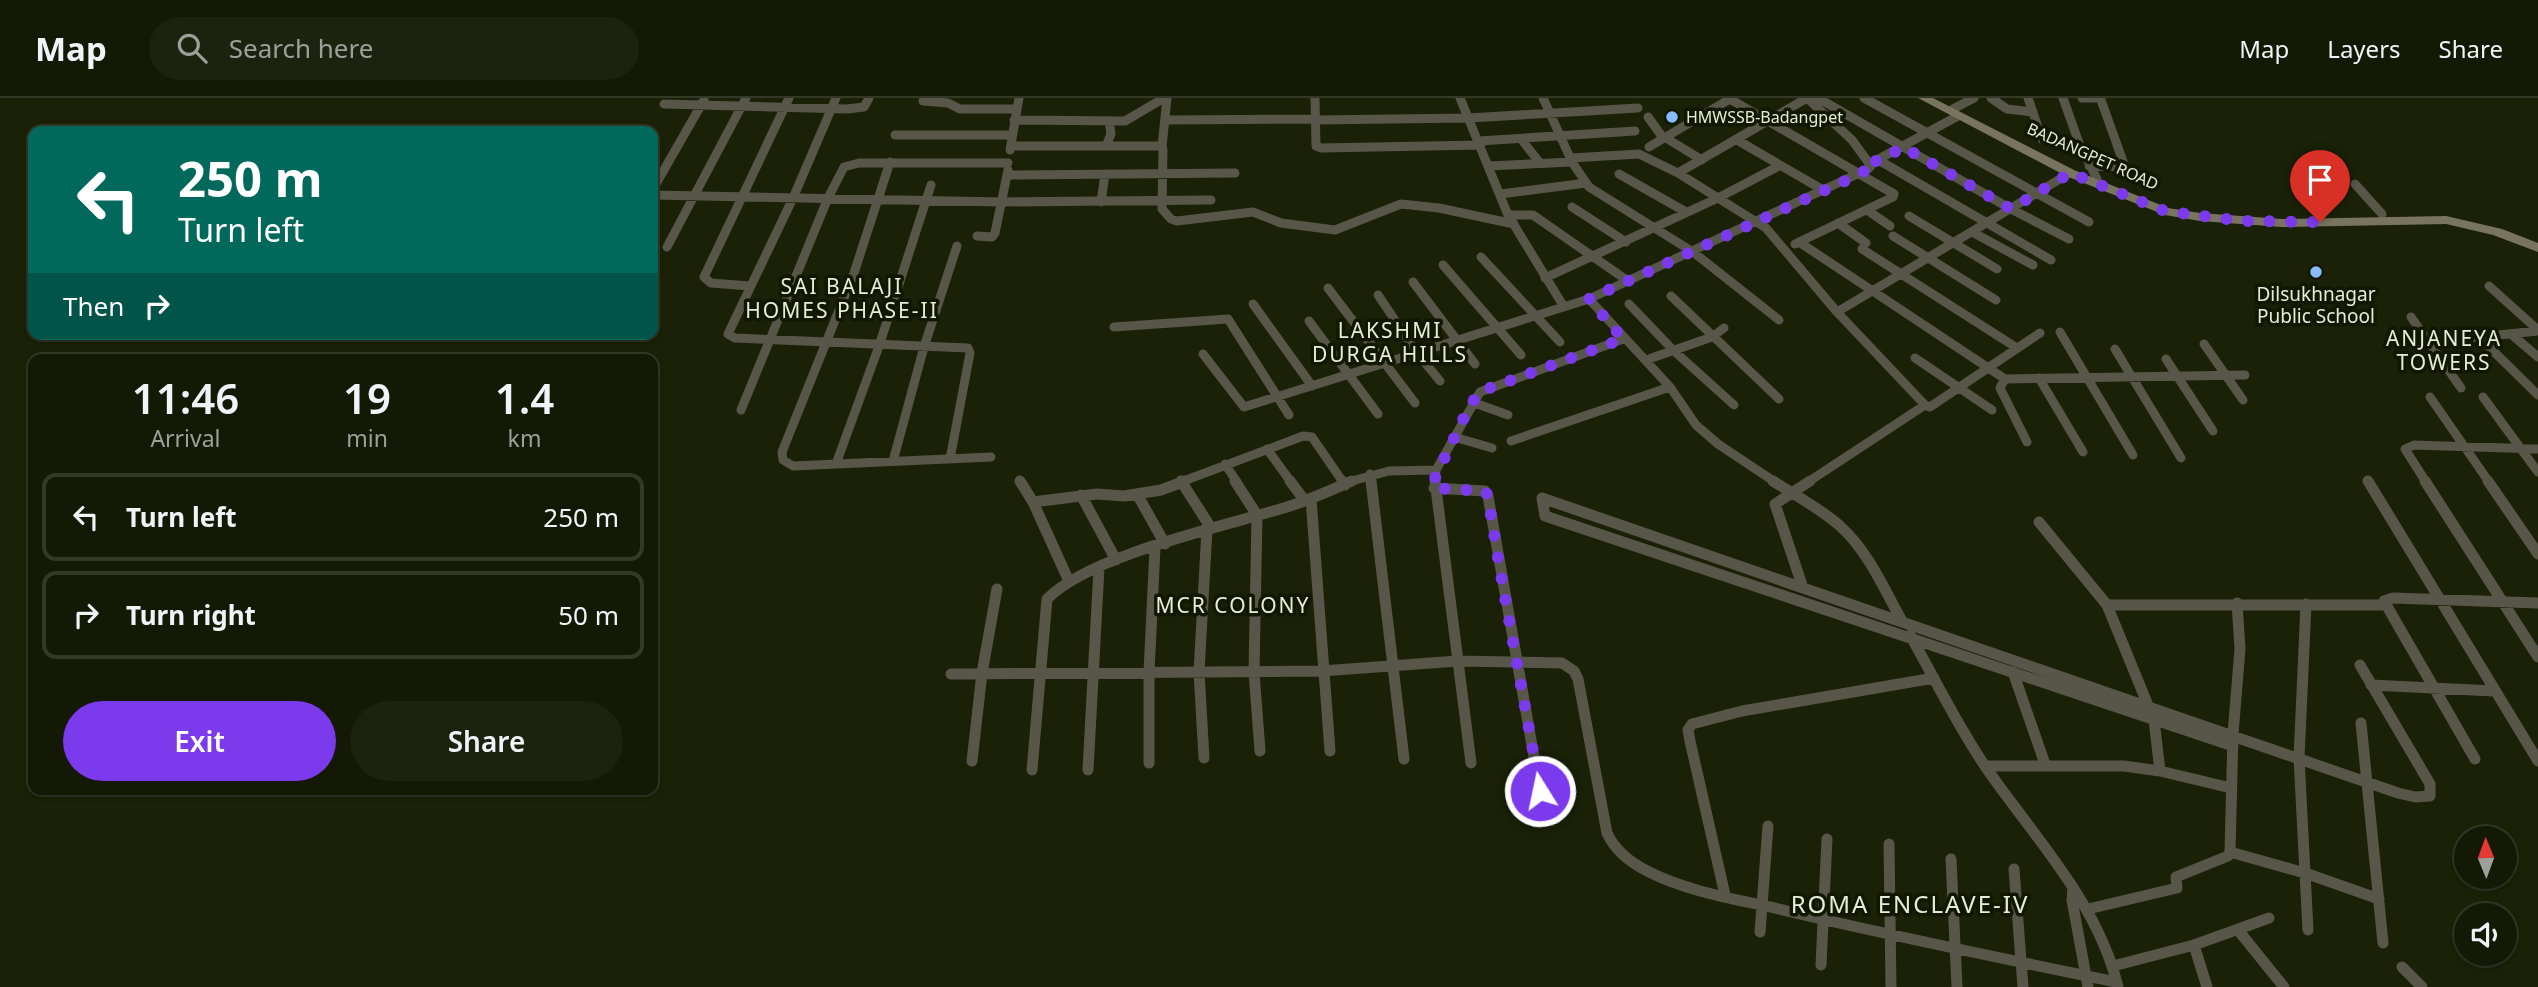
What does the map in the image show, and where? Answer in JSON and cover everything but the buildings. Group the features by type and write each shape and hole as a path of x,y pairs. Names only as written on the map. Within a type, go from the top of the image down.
{"main road":[{"name":"BADANGPET ROAD","path":"1924,98 1954,107"},
{"name":"BADANGPET ROAD","path":"1933,98 1954,107 2070,173 2165,211 2200,217 2282,223 2446,220 2497,232 2538,246"},
{"name":"BADANGPET ROAD","path":"2006,138 2130,194 2179,209 2295,217 2419,213 2452,216 2500,228 2538,246"}],"street":[{"path":"664,104 704,101 788,102 834,103 861,108 869,98"},
{"path":"977,236 994,236 1003,202 1011,135 1019,98"},
{"path":"1014,120 1129,120 1166,98"},
{"path":"1166,98 1162,147 1162,209 1171,219 1177,221 1253,212 1281,223 1335,230 1401,204 1511,220 1533,215 1628,281"},
{"path":"1315,98 1316,146 1321,148 1480,143 1635,131"},
{"path":"1460,98 1511,220 1564,307"},
{"path":"1543,98 1572,160 1586,183 1693,252 1779,320"},
{"path":"1203,354 1240,405 1244,407 1278,398 1589,299 1860,174 1871,166 1807,98 1678,173"},
{"path":"1818,98 2011,209 2069,239"},
{"path":"1864,98 2090,222"},
{"path":"1880,161 1927,134 1954,107 1974,98"},
{"path":"1992,98 2007,109 2033,112"},
{"path":"2028,98 2042,139 2079,143"},
{"path":"2063,98 2079,143 2096,179"},
{"path":"2082,98 2101,99 2125,167 2089,166"},
{"path":"1649,147 1714,102 1730,99 1895,196 1784,250"},
{"path":"658,180 704,101"},
{"path":"923,101 948,103 960,108 1017,108"},
{"path":"667,247 744,102"},
{"path":"750,286 712,284 704,277 788,102"},
{"path":"834,103 793,198 728,334 735,338 827,344 965,347 970,353 950,458"},
{"path":"1165,120 1469,118 1638,108"},
{"path":"1648,117 1664,137 1702,160"},
{"path":"1106,146 1111,134 1108,121"},
{"path":"895,135 1011,135"},
{"path":"1521,139 1533,151 1539,163"},
{"path":"1737,140 1823,190"},
{"path":"1011,146 1162,147"},
{"path":"1488,166 1639,154 1678,173 1766,228 1837,312 1925,405 1930,407 2040,333"},
{"path":"1869,161 1880,161 2051,260"},
{"path":"890,162 880,199 827,344 781,456 785,464 793,466 991,457"},
{"path":"741,410 828,198 840,173 849,164 1008,163"},
{"path":"1545,278 1718,198 1779,166"},
{"path":"1007,175 1235,173"},
{"path":"1837,312 2070,173"},
{"path":"1101,202 1105,174"},
{"path":"1619,174 1686,212"},
{"path":"1501,194 1586,183"},
{"path":"2355,184 2382,214"},
{"path":"836,464 879,346 931,185"},
{"path":"658,195 1003,202 1211,200"},
{"path":"1572,207 1626,242"},
{"path":"1867,210 1890,226"},
{"path":"1909,216 1997,269"},
{"path":"1838,223 1900,275 2017,348"},
{"path":"1972,232 2033,265"},
{"path":"1893,236 1996,300"},
{"path":"1799,243 2005,379 2245,376"},
{"path":"893,461 924,346 957,246"},
{"path":"1481,257 1560,342"},
{"path":"1443,265 1521,355"},
{"path":"1413,282 1475,364"},
{"path":"2489,286 2538,330"},
{"path":"1328,288 1415,403"},
{"path":"1378,295 1417,353 1440,381"},
{"path":"1671,296 1779,399"},
{"path":"951,674 1322,671 1458,661 1562,663 1574,671 1600,802 1612,845 1648,872 1684,886 1888,935 2020,963 2087,981 2117,984 2113,966 2088,909 1985,766 1864,554 1839,525 1718,444 1696,425 1670,387 1589,299"},
{"path":"1253,304 1312,386"},
{"path":"1629,304 1734,405"},
{"path":"2411,317 2461,388"},
{"path":"1114,327 1228,319 1289,415"},
{"path":"1309,321 1378,414"},
{"path":"1646,360 1712,337 1724,328"},
{"path":"2429,342 2538,330"},
{"path":"2060,332 2133,455"},
{"path":"2511,334 2538,357"},
{"path":"2479,337 2538,395"},
{"path":"1471,763 1434,488 1437,470 1479,392 1623,339"},
{"path":"2204,345 2243,400"},
{"path":"2115,349 2181,458"},
{"path":"1914,358 1992,410"},
{"path":"2166,359 2213,431"},
{"path":"2039,378 2083,452"},
{"path":"2005,379 2000,388 2027,442"},
{"path":"1511,441 1670,387"},
{"path":"2430,397 2538,554"},
{"path":"2483,397 2538,472"},
{"path":"1472,402 1508,415"},
{"path":"1807,603 1775,504 1925,405"},
{"path":"1033,502 1081,495 1136,494 1161,490 1181,480 1297,438 1311,437 1345,485"},
{"path":"1454,437 1492,448"},
{"path":"2538,449 2414,444 2405,449 2538,657"},
{"path":"1267,449 1308,500 1330,751"},
{"path":"1225,464 1257,515 1254,671 1260,751"},
{"path":"1032,770 1047,599 1054,588 1068,579 1116,560 1308,500 1370,474 1404,468 1437,470"},
{"path":"1370,474 1404,759"},
{"path":"1181,480 1209,529 1199,672 1204,758"},
{"path":"1020,481 1033,502 1068,579"},
{"path":"2368,481 2538,761"},
{"path":"1434,488 1485,491 1488,496 1540,791"},
{"path":"1136,494 1160,546 1149,672 1149,764"},
{"path":"1081,495 1116,560"},
{"path":"2233,740 2147,704 1542,498 1545,516 2154,720 2299,758 2417,798 2430,796 2430,784 2360,665"},
{"path":"2039,522 2107,606 2154,720 2160,771"},
{"path":"1088,770 1100,568"},
{"path":"972,761 982,673 997,589"},
{"path":"2474,759 2384,601 2393,598 2538,603"},
{"path":"2107,606 2237,603 2385,605"},
{"path":"2088,909 2177,888 2176,877 2228,856 2230,852 2233,740 2240,649 2237,603"},
{"path":"2306,604 2299,758 2308,930"},
{"path":"2012,672 2045,764"},
{"path":"1725,895 1690,741 1688,730 1692,724 1742,711 1934,678"},
{"path":"2371,685 2494,691"},
{"path":"2361,723 2383,943"},
{"path":"1985,766 2124,766 2160,771 2231,788"},
{"path":"1760,932 1768,826"},
{"path":"1821,965 1826,839"},
{"path":"1889,844 1888,935 1891,987"},
{"path":"2230,852 2305,873 2378,899"},
{"path":"1951,859 1957,987"},
{"path":"2014,869 2023,987"},
{"path":"2073,887 2071,900 2087,981"},
{"path":"2113,966 2194,945 2269,918"},
{"path":"2238,930 2284,987"},
{"path":"2194,945 2207,987"},
{"path":"2402,967 2422,987"},
{"path":"2203,968 2217,987"}],"place":[{"name":"HMWSSB-Badangpet","path":"1672,117"},
{"name":"Dilsukhnagar Public School","path":"2316,272"}],"district":[{"name":"SAI BALAJI HOMES PHASE-II","path":"842,299"},
{"name":"LAKSHMI DURGA HILLS","path":"1390,343"},
{"name":"ANJANEYA TOWERS","path":"2444,351"},
{"name":"MCR COLONY","path":"1233,606"},
{"name":"ROMA ENCLAVE-IV","path":"1910,905"}],"route":[{"path":"1540,791 1488,496 1485,491 1465,492 1434,488 1437,470 1479,392 1623,339 1589,299 1860,174 1871,166 1869,161 1880,161 1903,147 2011,209 2070,173 2165,211 2241,221 2320,222"}]}
